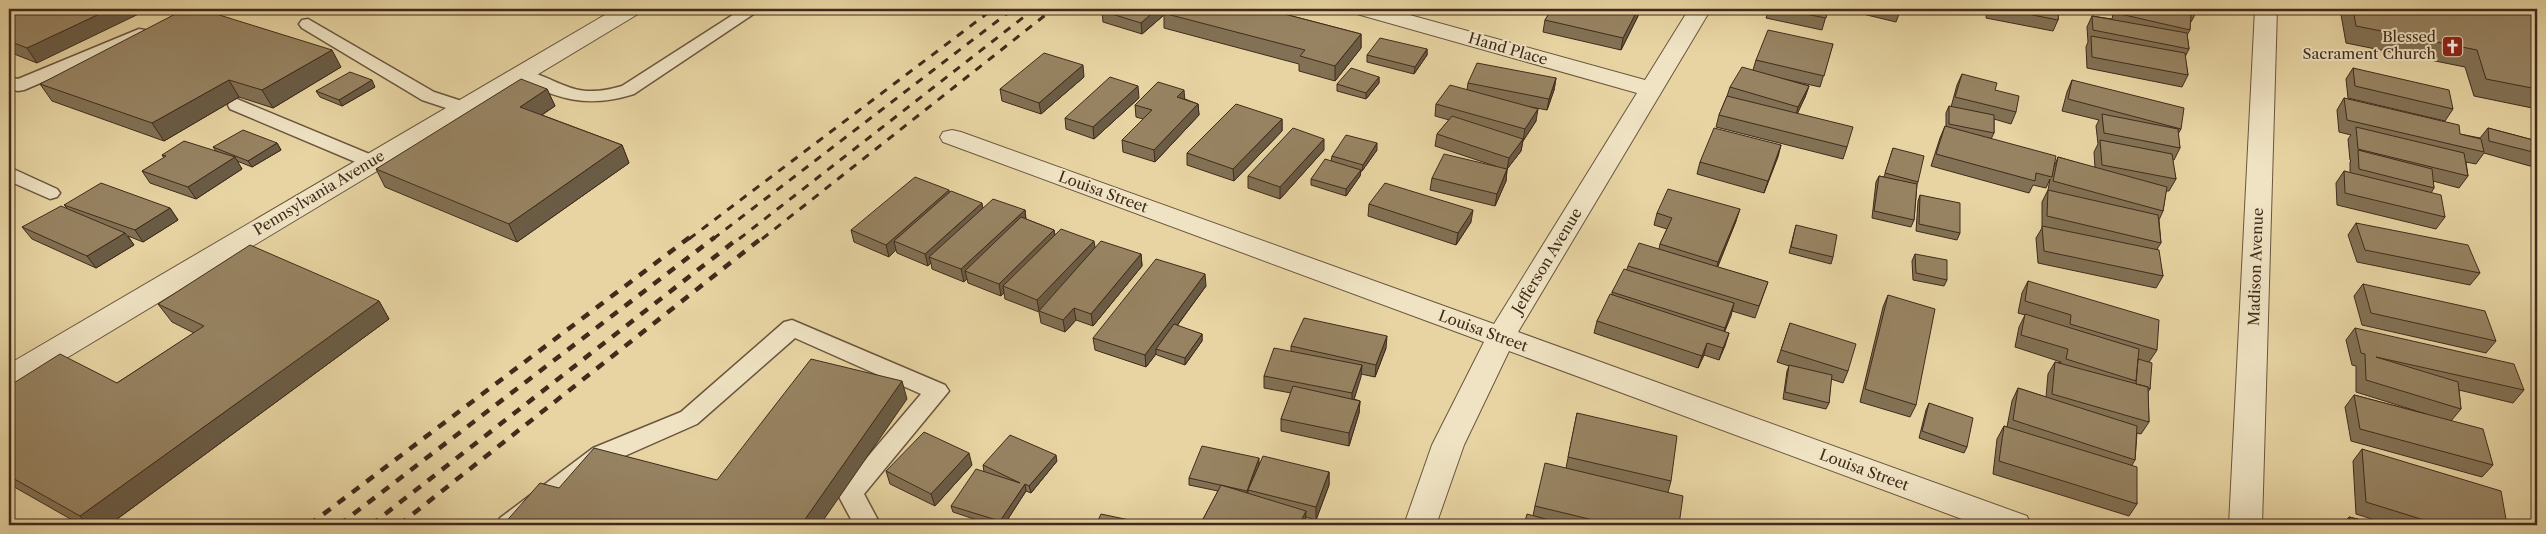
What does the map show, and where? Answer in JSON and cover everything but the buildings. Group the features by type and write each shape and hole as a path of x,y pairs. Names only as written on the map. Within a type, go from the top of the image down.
{"street":[{"name":"Pennsylvania Avenue","path":"9,378 630,9"},
{"name":"Hand Place","path":"1365,9 1650,89"},
{"name":"Jefferson Avenue","path":"1420,525 1448,445 1501,337 1700,9"},
{"name":"Madison Avenue","path":"2245,525 2266,9"},
{"name":"Louisa Street","path":"952,137 2015,525"}],"lane":[{"path":"520,74 548,87 582,98 610,96 628,90 753,9"},
{"path":"308,24 428,96 464,108"},
{"path":"9,82 18,86 154,28"},
{"path":"237,105 372,162"},
{"path":"9,173 50,193"},
{"path":"509,525 602,455 689,418 792,328 937,391 850,493 866,522 864,525"}],"railway":[{"path":"689,239 993,9"},
{"path":"713,239 1013,9"},
{"path":"739,239 1034,9"},
{"path":"762,239 1053,9"},
{"path":"309,525 690,237"},
{"path":"339,525 715,237"},
{"path":"371,525 740,237"},
{"path":"399,525 763,237"}],"place":[{"name":"Blessed Sacrament Church","path":"2452,46"}]}
